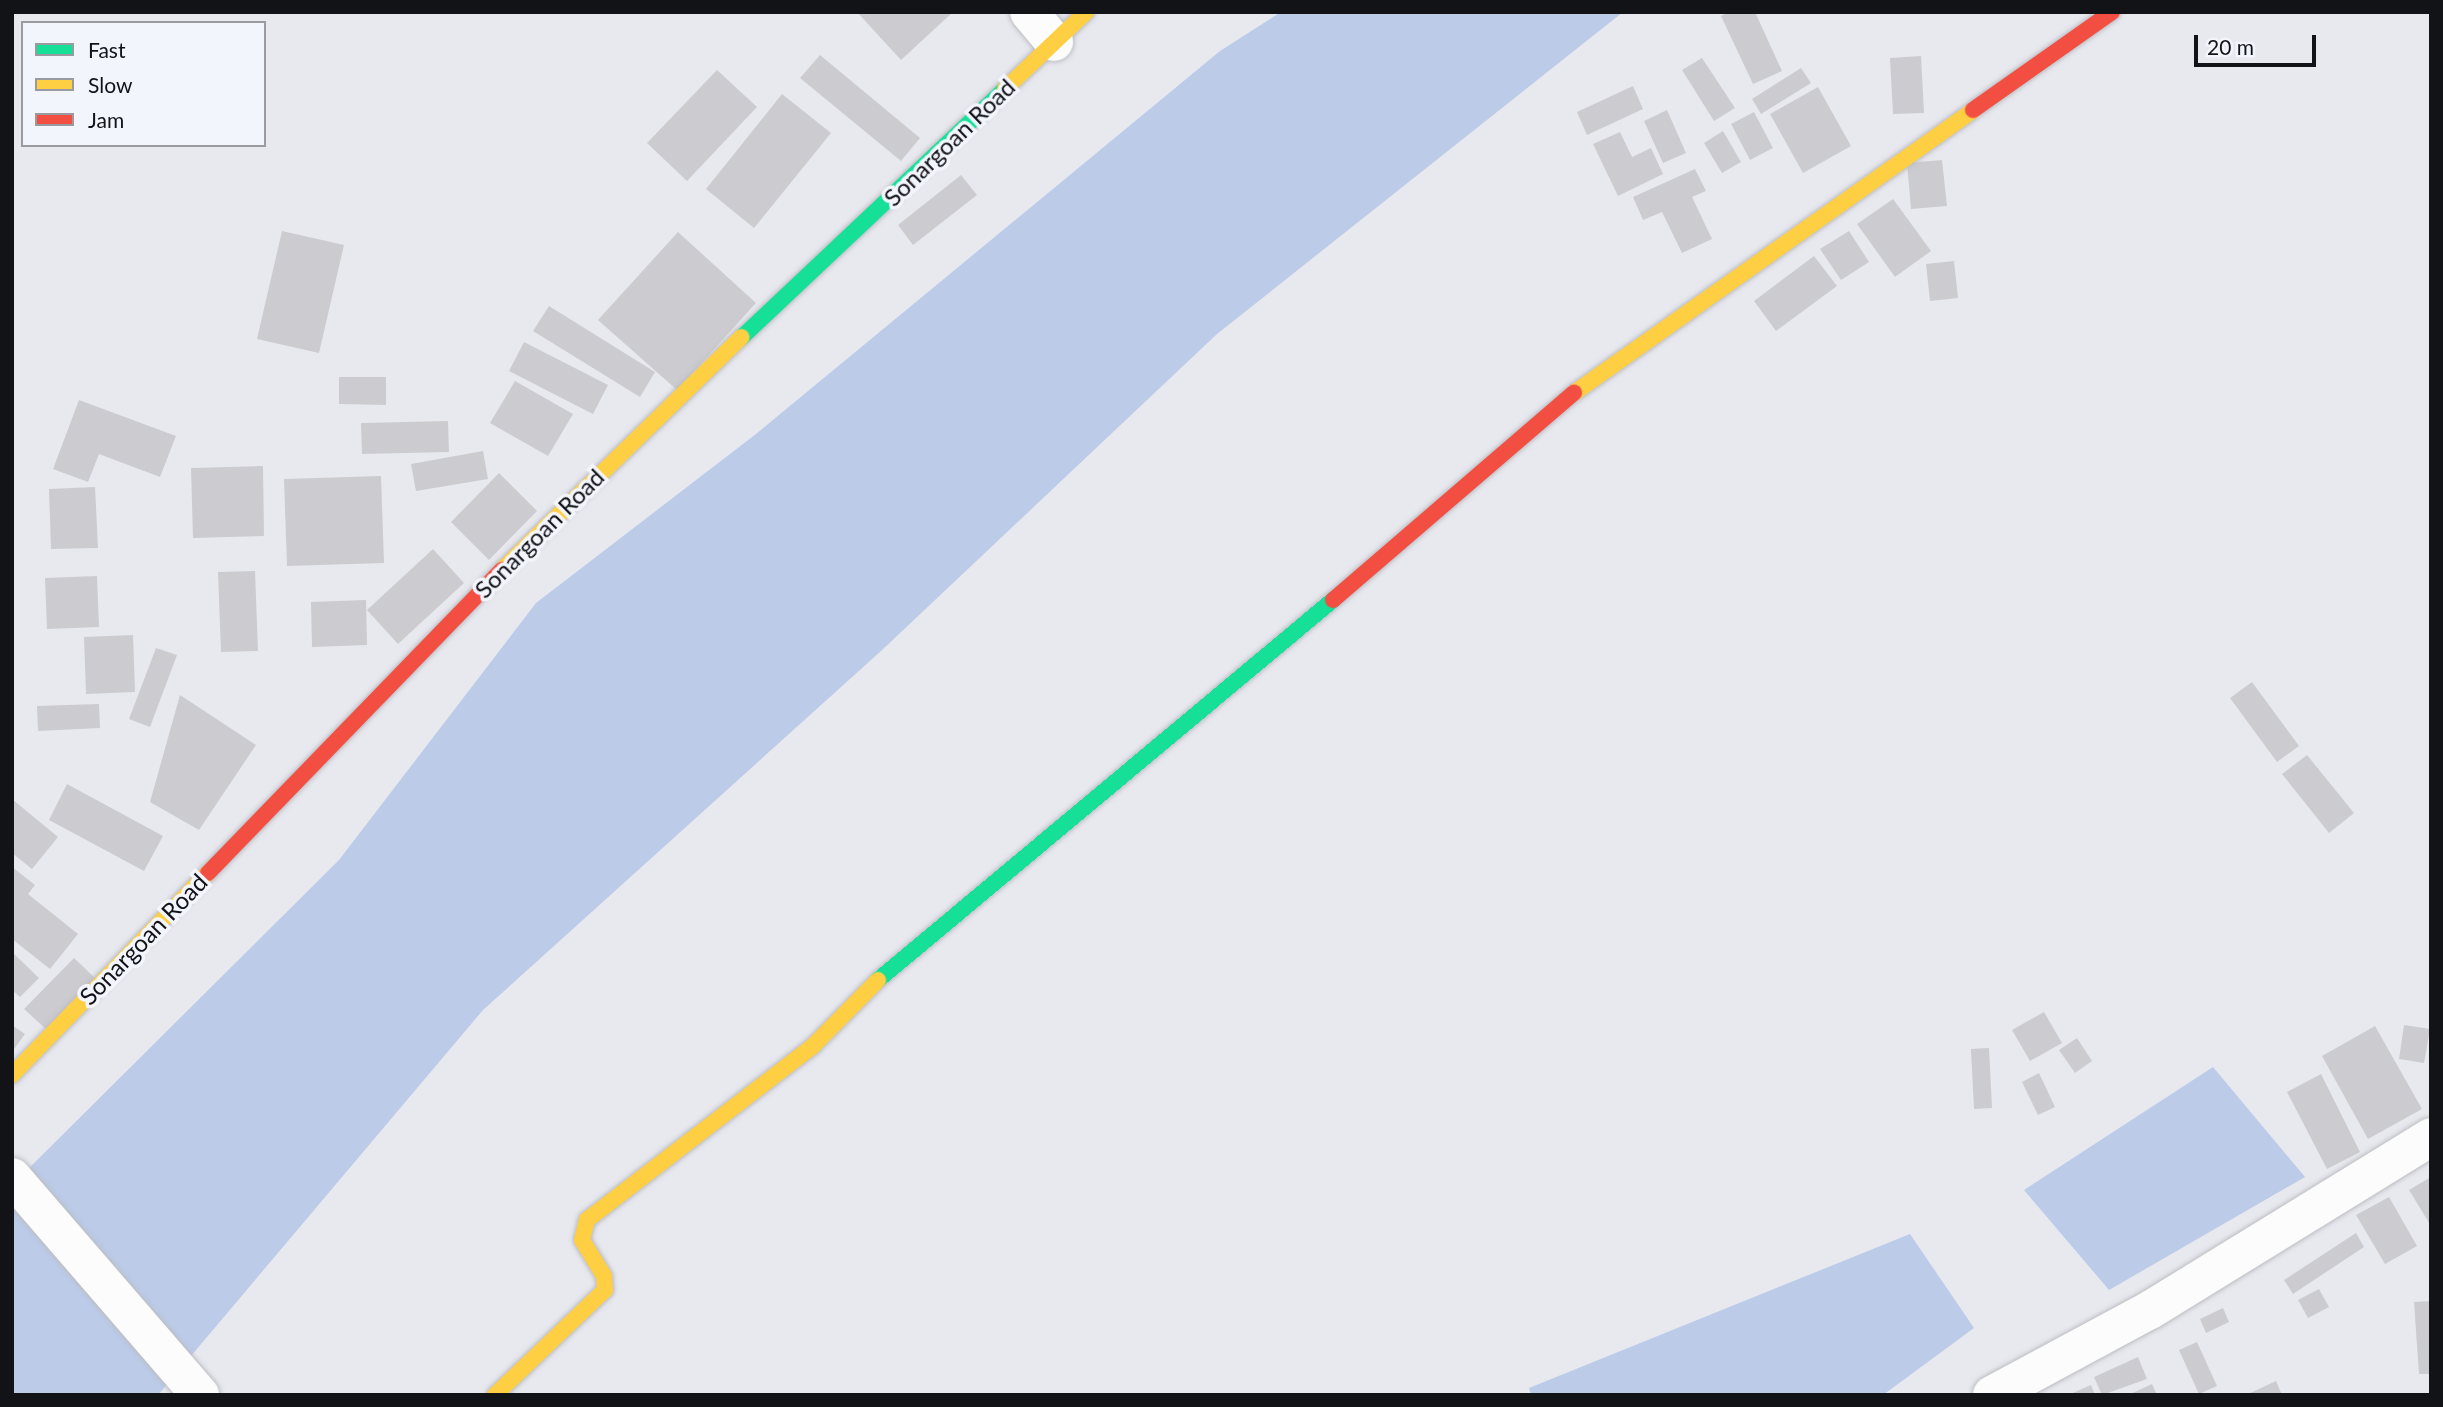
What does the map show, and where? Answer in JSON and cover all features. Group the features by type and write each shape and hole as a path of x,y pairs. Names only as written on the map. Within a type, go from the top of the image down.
{"street":[{"path":"1029,12 1054,42"},
{"name":"Sonargoan Road","path":"12,1075 578,492 1086,12"},
{"path":"495,1395 606,1290 604,1276 582,1240 587,1220 812,1046 891,967 1192,721 1581,387 2112,12"},
{"path":"1992,1395 2150,1310 2431,1137"},
{"path":"12,1177 200,1395"}],"water":[{"path":"1281,12 1623,12 1217,334 881,651 483,1010 158,1395 12,1395 12,1185 339,860 536,603 756,434 1220,51"},
{"path":"2213,1067 2305,1177 2109,1290 2024,1190"},
{"path":"1910,1234 1974,1328 1883,1395 1531,1395 1529,1388"}],"building":[{"path":"857,12 953,12 901,60"},
{"path":"1729,12 1755,12 1782,71 1753,84 1721,16"},
{"path":"820,55 920,138 901,161 800,78"},
{"path":"1921,56 1924,113 1893,114 1890,58"},
{"path":"1702,58 1735,108 1714,121 1682,70"},
{"path":"1801,68 1811,83 1761,114 1752,99"},
{"path":"717,70 757,107 687,181 647,143"},
{"path":"1633,86 1643,109 1587,135 1577,112"},
{"path":"1818,87 1851,146 1803,173 1770,114"},
{"path":"782,94 831,133 754,228 706,189"},
{"path":"1667,110 1686,153 1663,163 1644,121"},
{"path":"1754,112 1773,148 1750,160 1731,124"},
{"path":"1723,131 1741,162 1722,173 1704,143"},
{"path":"1620,132 1632,157 1651,148 1663,174 1618,196 1593,144"},
{"path":"1942,160 1947,206 1911,209 1907,163"},
{"path":"1695,169 1706,191 1692,197 1712,239 1682,253 1662,212 1643,220 1633,197"},
{"path":"961,175 977,195 913,245 898,225"},
{"path":"1893,199 1931,251 1895,277 1857,224"},
{"path":"282,231 344,245 319,353 257,339"},
{"path":"1849,231 1869,262 1841,280 1820,249"},
{"path":"678,232 756,303 677,390 598,320"},
{"path":"1814,256 1837,286 1776,331 1754,301"},
{"path":"1954,261 1958,298 1930,301 1926,264"},
{"path":"549,306 655,372 640,397 533,331"},
{"path":"524,342 608,385 593,414 509,371"},
{"path":"339,377 386,377 386,405 339,404"},
{"path":"515,381 573,414 548,456 490,423"},
{"path":"79,400 176,436 160,477 99,454 88,482 53,469"},
{"path":"448,421 449,452 362,454 361,423"},
{"path":"483,451 488,479 416,491 411,464"},
{"path":"263,466 264,536 193,538 191,468"},
{"path":"499,473 537,511 489,560 451,522"},
{"path":"381,476 384,563 287,566 284,479"},
{"path":"95,487 98,548 51,549 49,489"},
{"path":"433,549 464,583 398,644 367,610"},
{"path":"255,571 258,651 221,652 218,572"},
{"path":"97,576 99,627 47,629 45,578"},
{"path":"366,600 367,645 312,647 311,602"},
{"path":"133,635 135,692 86,694 84,637"},
{"path":"156,648 177,655 150,727 129,719"},
{"path":"2252,682 2299,746 2277,762 2230,698"},
{"path":"180,695 256,745 199,830 150,802"},
{"path":"99,704 100,728 38,731 37,706"},
{"path":"2307,755 2354,813 2329,833 2282,774"},
{"path":"67,784 163,836 144,871 49,820"},
{"path":"12,799 58,837 32,869 12,853"},
{"path":"12,867 35,885 28,894 78,934 50,969 12,939"},
{"path":"12,952 39,978 20,997 12,990"},
{"path":"74,958 97,980 47,1030 24,1009"},
{"path":"2044,1012 2062,1043 2030,1061 2012,1030"},
{"path":"12,1025 25,1034 12,1052"},
{"path":"2404,1025 2430,1029 2424,1063 2399,1059"},
{"path":"2375,1026 2422,1109 2368,1139 2322,1056"},
{"path":"2077,1038 2092,1061 2075,1073 2059,1050"},
{"path":"1989,1048 1992,1108 1974,1109 1971,1049"},
{"path":"2039,1073 2055,1107 2038,1115 2022,1082"},
{"path":"2321,1074 2360,1152 2327,1169 2287,1092"},
{"path":"2431,1177 2431,1226 2409,1190"},
{"path":"2389,1197 2417,1246 2385,1264 2356,1215"},
{"path":"2356,1233 2364,1247 2293,1294 2284,1280"},
{"path":"2319,1289 2329,1307 2308,1318 2298,1300"},
{"path":"2431,1301 2431,1374 2419,1374 2414,1302"},
{"path":"2223,1308 2229,1322 2206,1333 2200,1319"},
{"path":"2197,1342 2217,1386 2199,1394 2179,1350"},
{"path":"2138,1357 2147,1379 2102,1395 2094,1377"},
{"path":"2276,1381 2282,1395 2246,1395"},
{"path":"2152,1384 2157,1395 2128,1395"},
{"path":"2091,1385 2095,1395 2068,1395"}],"traffic: fast":[{"path":"742,337 1005,89"},
{"path":"878,980 1333,600"}],"traffic: slow":[{"path":"1005,89 1086,12"},
{"path":"1574,393 1973,110"},
{"path":"502,570 742,337"},
{"path":"12,1075 208,873"},
{"path":"495,1395 605,1290 604,1276 582,1240 587,1220 812,1047 878,980"}],"traffic: jam":[{"path":"1973,110 2112,12"},
{"path":"1333,600 1574,393"},
{"path":"208,873 502,570"}]}
